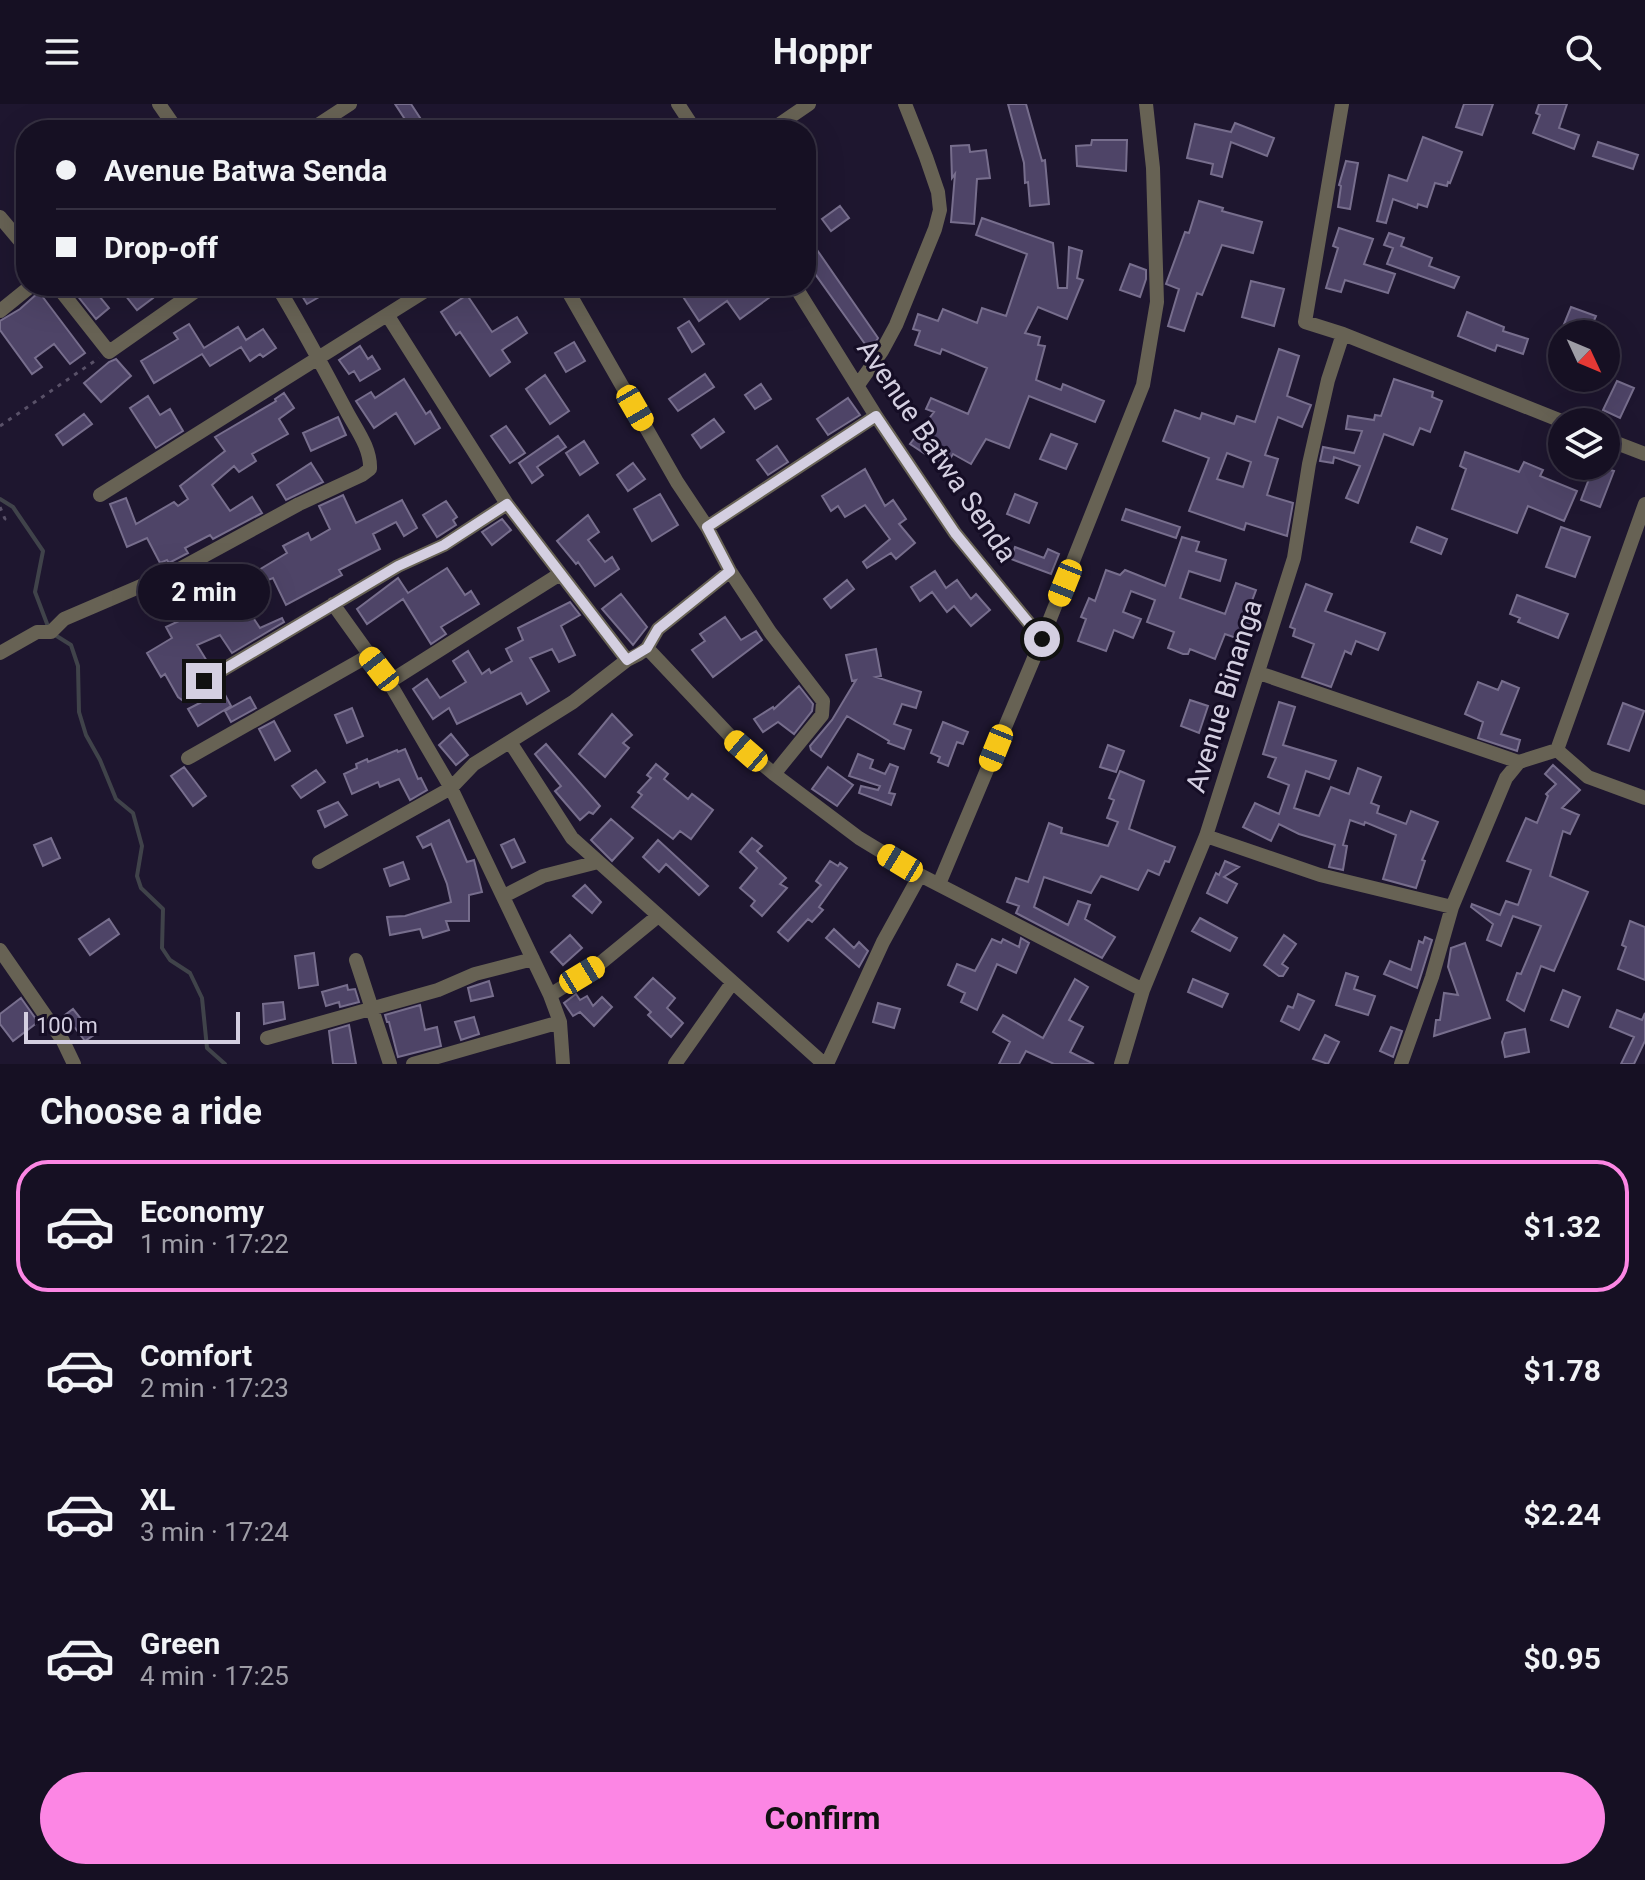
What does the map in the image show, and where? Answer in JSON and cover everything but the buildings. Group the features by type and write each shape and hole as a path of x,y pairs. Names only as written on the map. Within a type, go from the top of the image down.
{"street":[{"path":"325,120 350,104"},
{"path":"786,120 809,104"},
{"path":"858,385 896,325 940,210 932,174 905,104"},
{"path":"939,884 1042,639 1143,385 1157,302 1153,168 1146,104"},
{"path":"1342,104 1304,320 1548,416"},
{"path":"1,220 16,237"},
{"path":"0,311 19,296"},
{"path":"65,296 109,352 189,296"},
{"path":"0,653 37,632 51,632 64,619 176,571 370,469 371,459 367,450 319,357 283,296"},
{"path":"100,495 418,296"},
{"path":"571,296 730,571 770,632 824,704 822,715 774,774"},
{"name":"Avenue Batwa Senda","path":"801,296 876,416 955,533 1042,639"},
{"path":"388,316 507,504 627,660"},
{"name":"Avenue Binanga","path":"1121,1064 1143,990 1206,836 1294,558 1309,464 1328,380 1343,334"},
{"path":"707,527 876,416"},
{"path":"1620,444 1645,454"},
{"path":"204,681 398,566 444,545 507,504"},
{"path":"1557,750 1645,504"},
{"path":"319,862 451,788 474,764 573,702 647,648 658,629 730,571"},
{"path":"389,682 560,574"},
{"path":"333,604 389,682 451,788 550,995 560,1022 563,1064"},
{"path":"647,648 732,738 859,838 920,875 1143,990"},
{"path":"188,758 368,656"},
{"path":"1259,673 1519,762"},
{"path":"510,742 565,830 732,983 826,1064 883,942 920,875"},
{"path":"1419,1064 1403,1061 1452,907 1491,809 1506,778 1519,762 1557,750"},
{"path":"1557,750 1588,777 1645,798"},
{"path":"1206,836 1320,875 1452,907"},
{"path":"504,896 543,876 598,862"},
{"path":"550,995 597,966 658,916"},
{"path":"0,950 63,1041 74,1064"},
{"path":"267,1038 438,990 475,974 533,959"},
{"path":"356,960 390,1064"},
{"path":"675,1064 732,983"},
{"path":"413,1064 560,1022"}],"path":[{"path":"0,426 109,352"},
{"path":"0,507 5,519 0,523"}],"waterway":[{"path":"0,499 13,507 43,551 35,592 49,629"},
{"path":"55,635 71,645 78,666 79,712 86,735 116,799 133,813 142,846 137,876 141,888 163,909 162,948 170,960 190,973 202,998 207,1048 225,1064"}],"route":[{"path":"204,681 398,566 444,545 507,504 627,660 647,648 658,629 730,571 707,527 876,416 955,533 1042,639"}]}
